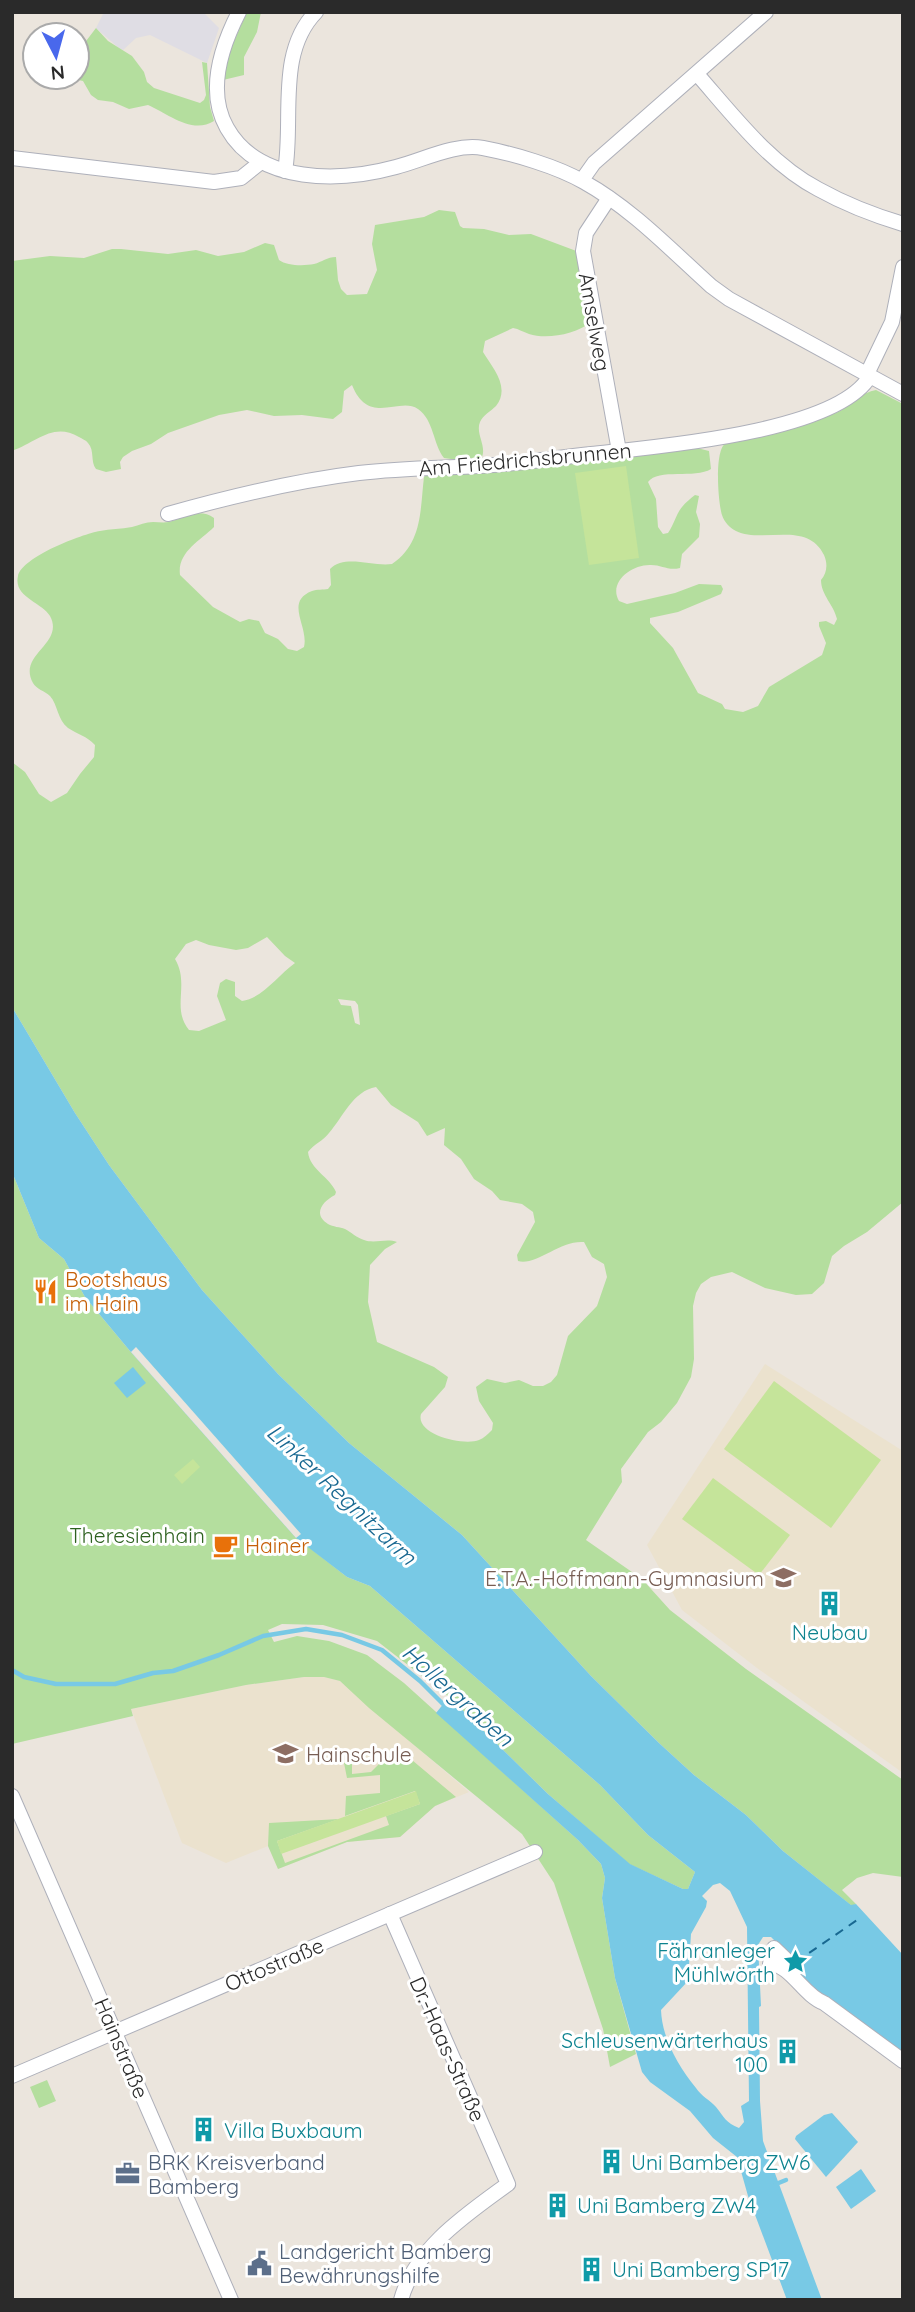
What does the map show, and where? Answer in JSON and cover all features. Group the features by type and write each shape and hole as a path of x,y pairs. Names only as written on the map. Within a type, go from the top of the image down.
{"street":[{"path":"239,12 223,49 217,73 218,106 233,138 245,152 261,162 285,171 330,176 354,175 398,167 457,149 479,147 534,162 582,180 609,198 729,299 903,394"},
{"path":"285,171 289,147 291,65 300,33 316,12"},
{"path":"582,180 594,163 766,12"},
{"path":"697,74 763,148 790,170 816,188 844,202 903,224"},
{"path":"12,158 214,182 241,178 261,162"},
{"name":"Amselweg","path":"609,198 586,233 583,251 619,451"},
{"path":"868,375 892,323 903,267"},
{"name":"Am Friedrichsbrunnen","path":"168,514 275,485 360,473 482,466 719,439 816,414 860,389 868,375"},
{"name":"Hainstraße","path":"12,1797 231,2300"},
{"name":"Ottostraße","path":"12,2076 535,1852"},
{"name":"Dr.-Haas-Straße","path":"390,1914 508,2184 469,2212 429,2250 407,2281 401,2300"},
{"path":"796,1969 774,1948 770,1964 783,1968 811,1997 824,2003 903,2061"}],"shaded area":[{"path":"104,12 203,12 219,28 207,63 150,35 136,38 123,50 96,28"},
{"name":"E.T.A.-Hoffmann-Gymnasium","path":"765,1364 903,1451 903,1773 757,1668 682,1610 647,1545"},
{"name":"Hainschule","path":"324,1677 340,1681 469,1792 435,1806 400,1837 347,1842 278,1869 268,1846 226,1863 182,1843 131,1709 246,1685"}],"green space":[{"path":"247,12 261,12 257,32 244,57 244,75 223,80 227,57"},
{"path":"96,28 108,41 132,56 144,72 147,82 154,88 200,103 206,95 202,62 207,63 210,107 214,121 197,126 148,105 129,109 113,102 98,100 89,91 91,91 91,35"},
{"path":"439,210 455,212 463,228 484,229 509,235 531,234 579,252 591,322 570,333 553,336 536,336 513,328 485,341 483,352 499,378 502,392 496,406 480,422 483,450 481,459 444,458 427,419 418,409 410,406 375,408 359,398 352,385 344,391 342,412 333,419 302,415 274,416 247,410 219,415 168,433 151,444 132,451 123,457 120,462 121,469 106,472 96,469 87,442 70,433 53,432 12,451 12,261 50,256 84,258 112,249 168,254 196,250 218,256 244,252 265,243 274,245 279,260 291,264 314,264 336,257 341,289 347,295 367,294 377,270 372,244 375,225 424,217"},
{"path":"876,390 903,404 903,1202 832,1256 824,1283 812,1294 796,1295 765,1288 732,1272 711,1277 701,1284 693,1306 694,1359 691,1377 677,1403 661,1422 648,1432 621,1469 622,1482 586,1540 642,1579 670,1610 746,1669 903,1780 903,1877 873,1873 857,1878 842,1890 856,1904 852,1906 783,1851 746,1815 694,1775 659,1743 591,1676 462,1535 349,1443 278,1374 202,1290 109,1165 12,1007 12,762 25,772 39,794 51,802 67,793 94,757 95,745 64,724 53,700 34,685 30,673 31,664 47,642 53,626 46,611 20,589 18,576 30,561 54,548 100,531 150,522 169,522 197,513 208,515 214,518 214,527 186,553 180,567 180,575 213,607 240,622 249,619 259,621 265,633 278,639 288,649 297,651 304,647 305,639 298,608 300,601 312,591 328,589 331,585 330,569 343,562 392,564 410,546 418,525 424,477 428,473 697,448 709,451 711,469 696,473 660,475 648,482 656,499 658,527 663,534 668,533 685,504 695,495 699,496 696,512 700,524 699,537 682,554 680,568 644,565 636,568 619,581 616,594 619,601 627,604 675,593 699,584 721,585 721,594 678,612 650,618 650,623 673,648 698,693 722,704 725,709 743,712 758,706 769,687 822,655 826,643 819,622 826,621 834,625 837,619 822,585 826,562 816,544 796,535 747,534 734,530 723,518 718,489 718,465 722,447 732,441 828,416","holes":["267,937 295,963 264,991 242,1001 235,996 235,982 226,979 220,983 217,996 226,1020 199,1031 189,1030 181,1013 181,978 175,959 186,944 196,940 236,950 248,948","338,999 355,1001 358,1005 360,1025 355,1023 351,1006 341,1005","376,1087 391,1105 418,1122 427,1136 445,1128 444,1145 461,1159 474,1179 500,1200 522,1204 533,1212 535,1222 517,1255 518,1261 533,1260 566,1245 584,1242 592,1257 604,1264 607,1277 597,1306 568,1336 557,1375 551,1382 543,1386 533,1386 519,1380 505,1383 487,1379 476,1387 479,1401 493,1423 492,1430 479,1440 452,1440 425,1428 421,1414 445,1387 448,1377 434,1367 377,1342 368,1302 370,1265 385,1249 397,1242 364,1240 345,1229 328,1224 321,1216 323,1204 336,1192 312,1164 308,1152 327,1136 355,1099 368,1089"]},
{"path":"626,466 639,558 589,565 575,473"},
{"name":"Theresienhain","path":"12,1172 39,1238 64,1259 85,1297 130,1351 297,1538 347,1577 370,1586 600,1785 648,1835 695,1872 688,1889 683,1889 629,1864 548,1794 449,1697 377,1641 323,1625 282,1624 268,1630 274,1642 297,1636 329,1641 367,1655 404,1683 578,1840 601,1864 605,1878 602,1898 615,1978 636,2054 610,2067 603,2029 554,1883 522,1834 340,1681 324,1677 304,1677 246,1685 131,1709 133,1716 12,1744"},
{"path":"774,1381 881,1460 831,1528 724,1449"},
{"path":"193,1459 200,1467 182,1484 174,1475"},
{"path":"713,1478 790,1535 759,1575 682,1519"},
{"path":"406,1755 456,1797 435,1806 400,1837 347,1842 278,1869 268,1846 269,1823 339,1819 277,1841 285,1863 389,1825 386,1816 420,1804 415,1791 345,1816 346,1796 380,1793 380,1775 347,1778 344,1763 352,1762 352,1774 371,1772 387,1756"},
{"path":"416,1791 420,1804 281,1854 277,1841"},
{"path":"47,2080 56,2101 39,2108 30,2087"}],"water":[{"name":"Linker Regnitzarm","path":"12,1007 109,1165 202,1290 278,1374 349,1443 462,1535 591,1676 659,1743 694,1775 746,1815 783,1851 851,1905 856,1904 903,1955 903,2053 817,1995 794,1971 779,1945 771,1937 763,1937 758,1945 763,2141 822,2300 787,2300 748,2196 737,2157 713,2138 690,2111 650,2082 642,2072 615,1978 602,1898 605,1878 601,1864 578,1840 436,1713 449,1697 548,1794 630,1864 683,1889 688,1889 695,1872 648,1835 600,1785 370,1586 347,1577 296,1538 85,1297 64,1259 39,1238 12,1172","holes":["720,1883 730,1891 747,1927 749,2101 741,2106 744,2122 739,2128 731,2124 698,2091 683,2070 664,2031 661,2010 688,1981 691,1934 707,1901 702,1896 713,1885"]},
{"path":"133,1367 146,1383 127,1398 114,1383"},
{"path":"832,2113 858,2142 826,2177 795,2139 824,2115"},
{"path":"861,2169 876,2191 851,2209 836,2187"}],"pier":[{"path":"136,1347 301,1534 296,1538 131,1352"}],"waterway":[{"name":"Hollergraben","path":"12,1670 24,1677 56,1684 115,1684 153,1673 173,1671 263,1636 306,1629 342,1635 382,1650 420,1681 447,1708"},
{"path":"776,2184 786,2180"}],"ferry route":[{"path":"796,1962 860,1918"}],"place":[{"name":"Bootshaus im Hain","path":"45,1291"},
{"name":"Hainer","path":"225,1545"},
{"name":"E.T.A.-Hoffmann-Gymnasium","path":"784,1578"},
{"name":"Neubau","path":"830,1603"},
{"name":"Hainschule","path":"286,1754"},
{"name":"Fähranleger Mühlwörth","path":"795,1962"},
{"name":"Schleusenwärterhaus 100","path":"788,2052"},
{"name":"Villa Buxbaum","path":"204,2130"},
{"name":"Uni Bamberg ZW6","path":"611,2162"},
{"name":"BRK Kreisverband Bamberg","path":"128,2174"},
{"name":"Uni Bamberg ZW4","path":"557,2205"},
{"name":"Landgericht Bamberg Bewährungshilfe","path":"259,2263"},
{"name":"Uni Bamberg SP17","path":"592,2269"}]}
